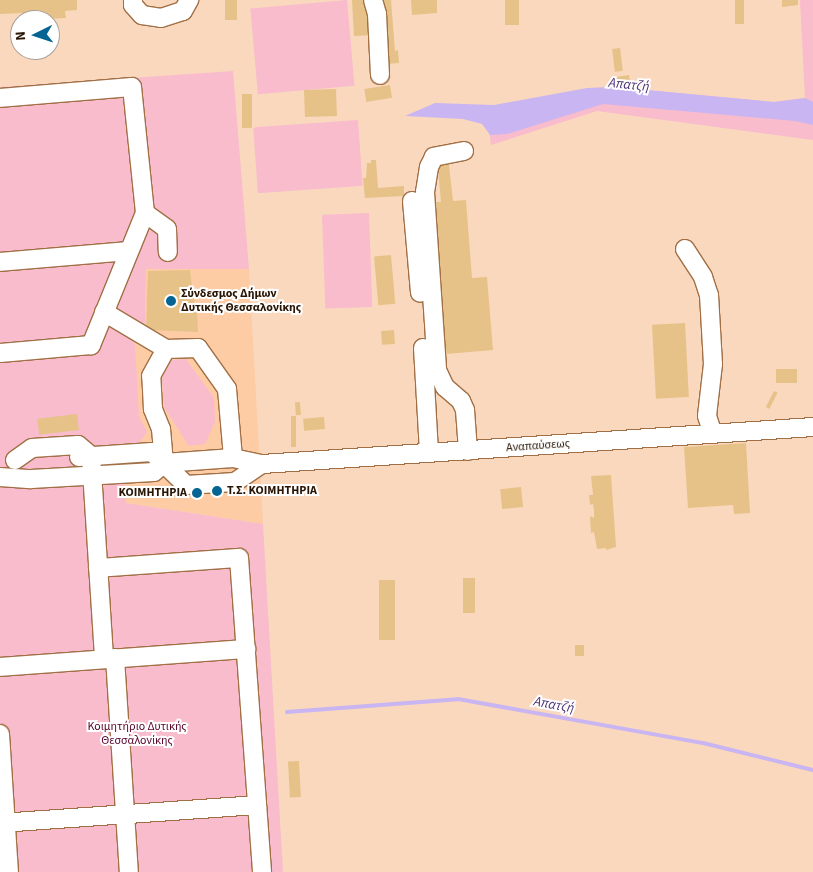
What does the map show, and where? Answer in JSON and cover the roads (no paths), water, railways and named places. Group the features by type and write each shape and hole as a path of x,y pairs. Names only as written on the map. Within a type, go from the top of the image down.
{"street":[{"path":"133,0 133,5 142,15 161,18 183,11 189,0"},
{"path":"372,0 377,14 380,75"},
{"path":"0,98 132,87 145,213 91,345 0,353"},
{"path":"464,151 434,158 429,167 425,192 437,370 446,387 461,401 465,410 468,451"},
{"path":"412,201 421,312 429,453"},
{"path":"145,213 167,229 168,252"},
{"path":"685,249 703,277 709,295 713,364 707,416 713,434"},
{"path":"0,262 129,251"},
{"path":"104,312 166,350 198,348 227,389 233,458"},
{"path":"164,463 161,428 153,409 150,376 166,350"},
{"name":"Αναπαύσεως","path":"262,464 813,427"},
{"path":"7,459 32,448 78,445 91,456 152,452 186,485 235,482 262,464"},
{"path":"91,456 98,568 110,659 129,872"},
{"path":"0,477 31,479 154,472 164,463 233,458 262,464"},
{"path":"98,568 239,558 262,872"},
{"path":"0,667 246,649"},
{"path":"0,734 3,823 9,872"},
{"path":"3,823 257,806"}],"waterway":[{"name":"Απατζή","path":"287,712 458,699 703,743 813,770"}],"place":[{"name":"Σύνδεσμος Δήμων Δυτικής Θεσσαλονίκης","path":"171,301"},
{"name":"Τ.Σ. ΚΟΙΜΗΤΗΡΙΑ","path":"217,491"},
{"name":"ΚΟΙΜΗΤΗΡΙΑ","path":"197,493"}],"park label":[{"name":"Κοιμητήριο Δυτικής Θεσσαλονίκης","path":"137,734"}]}
